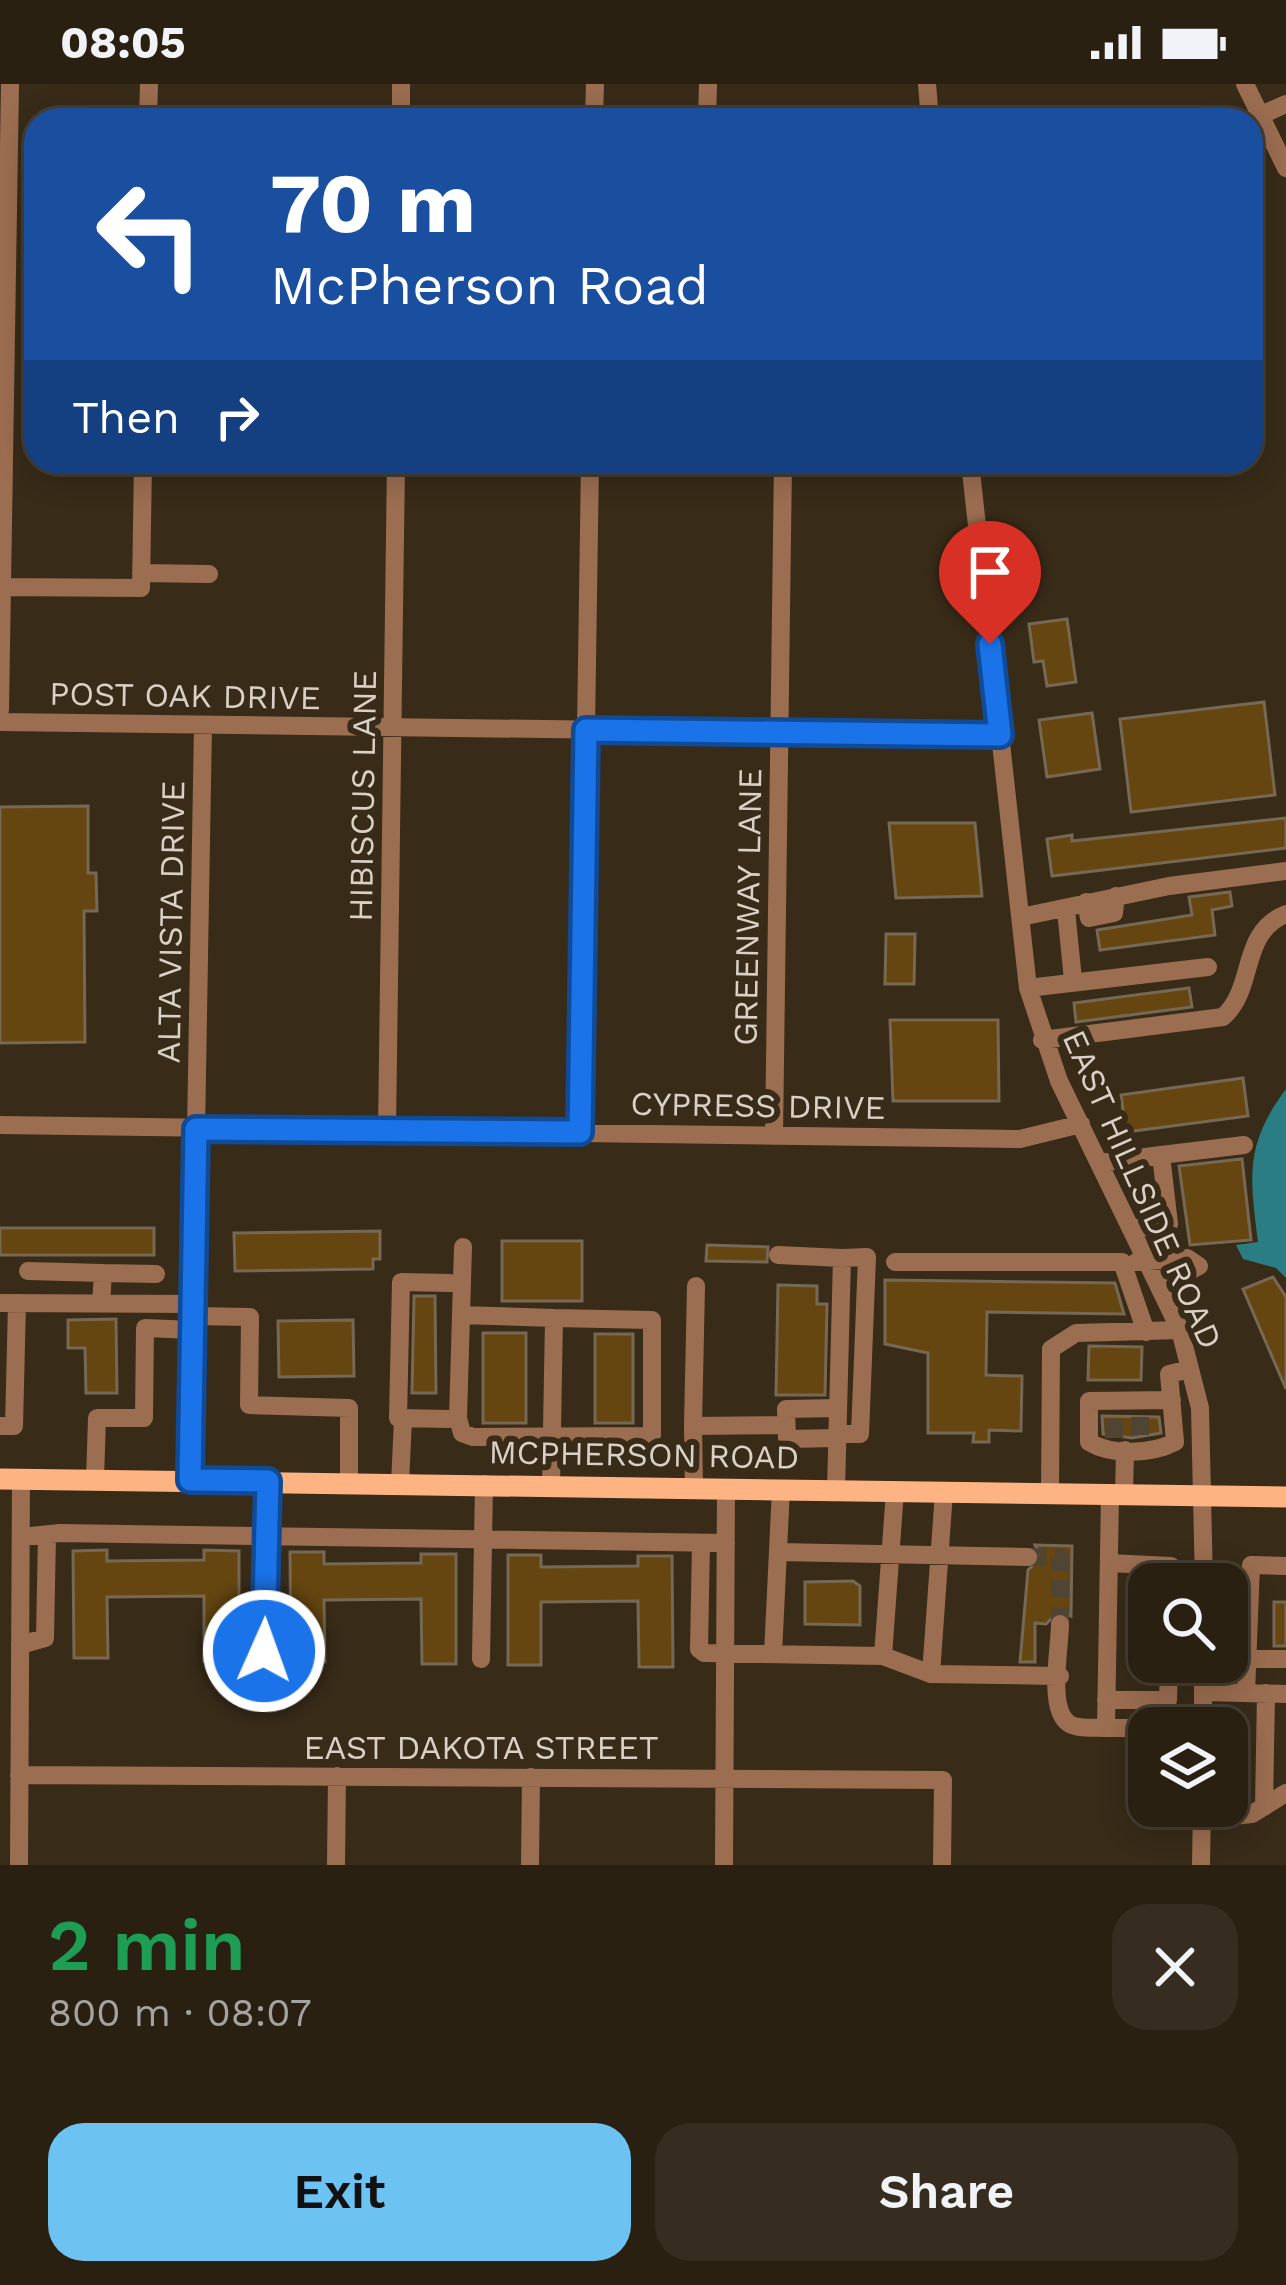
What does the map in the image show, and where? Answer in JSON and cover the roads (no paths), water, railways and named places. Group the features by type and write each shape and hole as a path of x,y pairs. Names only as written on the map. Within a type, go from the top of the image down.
{"main road":[{"name":"MCPHERSON ROAD","path":"10,1479 1286,1497"}],"street":[{"path":"0,710 10,84"},
{"path":"1263,131 1286,168"},
{"path":"141,580 143,474"},
{"name":"HIBISCUS LANE","path":"387,1130 396,474"},
{"path":"580,1132 590,474"},
{"name":"GREENWAY LANE","path":"774,1136 783,474"},
{"name":"EAST HILLSIDE ROAD","path":"971,474 1028,988 1042,1040 1180,1330 1200,1408 1204,1563"},
{"path":"1,587 208,574"},
{"name":"POST OAK DRIVE","path":"0,722 1000,735"},
{"name":"ALTA VISTA DRIVE","path":"190,1480 203,725"},
{"path":"1021,917 1116,896 1286,871"},
{"path":"1066,910 1072,980"},
{"path":"1042,1040 1223,1018 1234,1008 1257,937 1269,921 1286,914"},
{"path":"1028,988 1208,967"},
{"name":"CYPRESS DRIVE","path":"0,1125 1020,1139 1081,1124"},
{"path":"1100,1163 1244,1145"},
{"path":"1131,1229 1169,1224 1160,1155"},
{"path":"461,1315 652,1320 652,1436 463,1433 461,1315 464,1247"},
{"path":"778,1256 867,1257 860,1434 787,1439 786,1409 838,1408"},
{"path":"836,1490 842,1258"},
{"path":"895,1262 1186,1258 1198,1266 1160,1286"},
{"path":"1122,1262 1146,1332"},
{"path":"28,1271 156,1274"},
{"path":"101,1304 103,1273"},
{"path":"449,1420 398,1418 400,1282 450,1283"},
{"path":"694,1487 696,1286"},
{"path":"0,1426 14,1426 8,1311 101,1304 193,1317 250,1317 248,1405 349,1408 349,1483"},
{"path":"95,1480 97,1418 144,1418 145,1328 193,1317"},
{"path":"550,1486 554,1318"},
{"path":"1050,1492 1051,1348 1076,1333 1180,1330"},
{"path":"1172,1400 1114,1409 1089,1401 1089,1442 1175,1442 1172,1400 1169,1374 1190,1369"},
{"path":"400,1484 403,1419"},
{"path":"693,1426 787,1425"},
{"path":"1106,1728 1108,1563 1127,1445"},
{"path":"10,1479 21,1538 10,1598 20,1645 10,1748 19,1774 19,1865"},
{"path":"264,1651 268,1481"},
{"path":"481,1659 484,1484"},
{"path":"724,1865 726,1488"},
{"path":"773,1654 781,1489"},
{"path":"883,1656 895,1491"},
{"path":"932,1674 944,1492"},
{"path":"20,1645 46,1638 47,1535"},
{"path":"21,1538 267,1536 726,1543"},
{"path":"700,1543 699,1649 883,1656 932,1674 1060,1676"},
{"path":"778,1552 1028,1557"},
{"path":"1108,1563 1128,1564"},
{"path":"1248,1646 1251,1565 1286,1566"},
{"path":"1060,1624 1063,1720 1072,1726 1128,1728"},
{"path":"1248,1659 1286,1659"},
{"path":"1248,1661 1266,1693 1264,1807"},
{"path":"1146,1700 1152,1683"},
{"path":"1106,1700 1168,1700 1168,1683"},
{"path":"1203,1683 1203,1707"},
{"path":"1203,1692 1266,1693"},
{"name":"EAST DAKOTA STREET","path":"19,1774 943,1780 942,1865"},
{"path":"337,1865 338,1776"},
{"path":"530,1865 531,1778"},
{"path":"1248,1814 1286,1793"},
{"path":"1201,1865 1202,1827"}],"water":[{"path":"1286,1089 1286,1278 1276,1268 1243,1259 1236,1245 1258,1242 1253,1162 1263,1127"}],"tunnel":[{"path":"1114,1417 1114,1438"},
{"path":"1140,1417 1140,1438"},
{"path":"1028,1557 1060,1558 1060,1624"}]}
